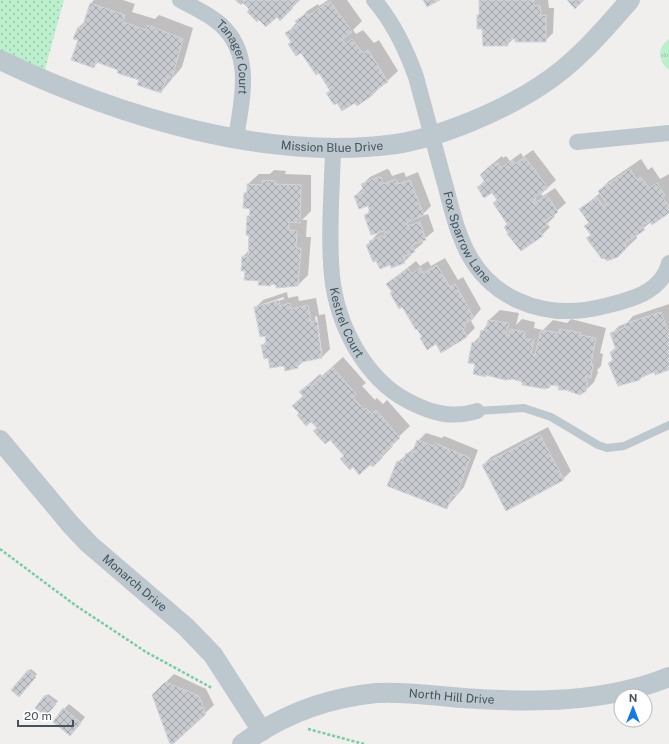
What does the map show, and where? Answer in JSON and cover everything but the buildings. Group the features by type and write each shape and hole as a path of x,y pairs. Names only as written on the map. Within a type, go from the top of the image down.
{"street":[{"name":"Tanager Court","path":"180,0 220,24 231,36 238,48 243,63 244,76 236,138"},
{"name":"Fox Sparrow Lane","path":"374,0 396,30 407,53 416,78 456,223 468,253 487,280 516,301 533,307 553,311 574,311 598,308 645,293 657,286 667,271 669,263"},
{"name":"Mission Blue Drive","path":"0,60 42,80 136,114 188,128 236,138 332,149 397,144 432,135 465,124 540,86 564,69 595,40 630,0"},
{"path":"577,142 669,133"},
{"name":"Kestrel Court","path":"332,149 332,277 336,299 353,343 365,363 380,380 399,396 421,408 442,415 465,415 477,411"},
{"name":"Monarch Drive","path":"0,440 54,505 89,544 186,627 213,655 262,731"},
{"name":"North Hill Drive","path":"242,744 298,711 319,704 377,693 504,701 545,701 587,697 627,690 669,677"}],"lane":[{"path":"477,411 524,408 551,417 598,445 607,448 624,446 669,426"}],"path":[{"path":"0,549 76,605 146,652 217,691"},
{"path":"309,729 364,744"}],"green space":[{"path":"0,0 64,0 42,80 0,60"},
{"path":"669,39 669,70 665,67 661,59 660,51"}]}
